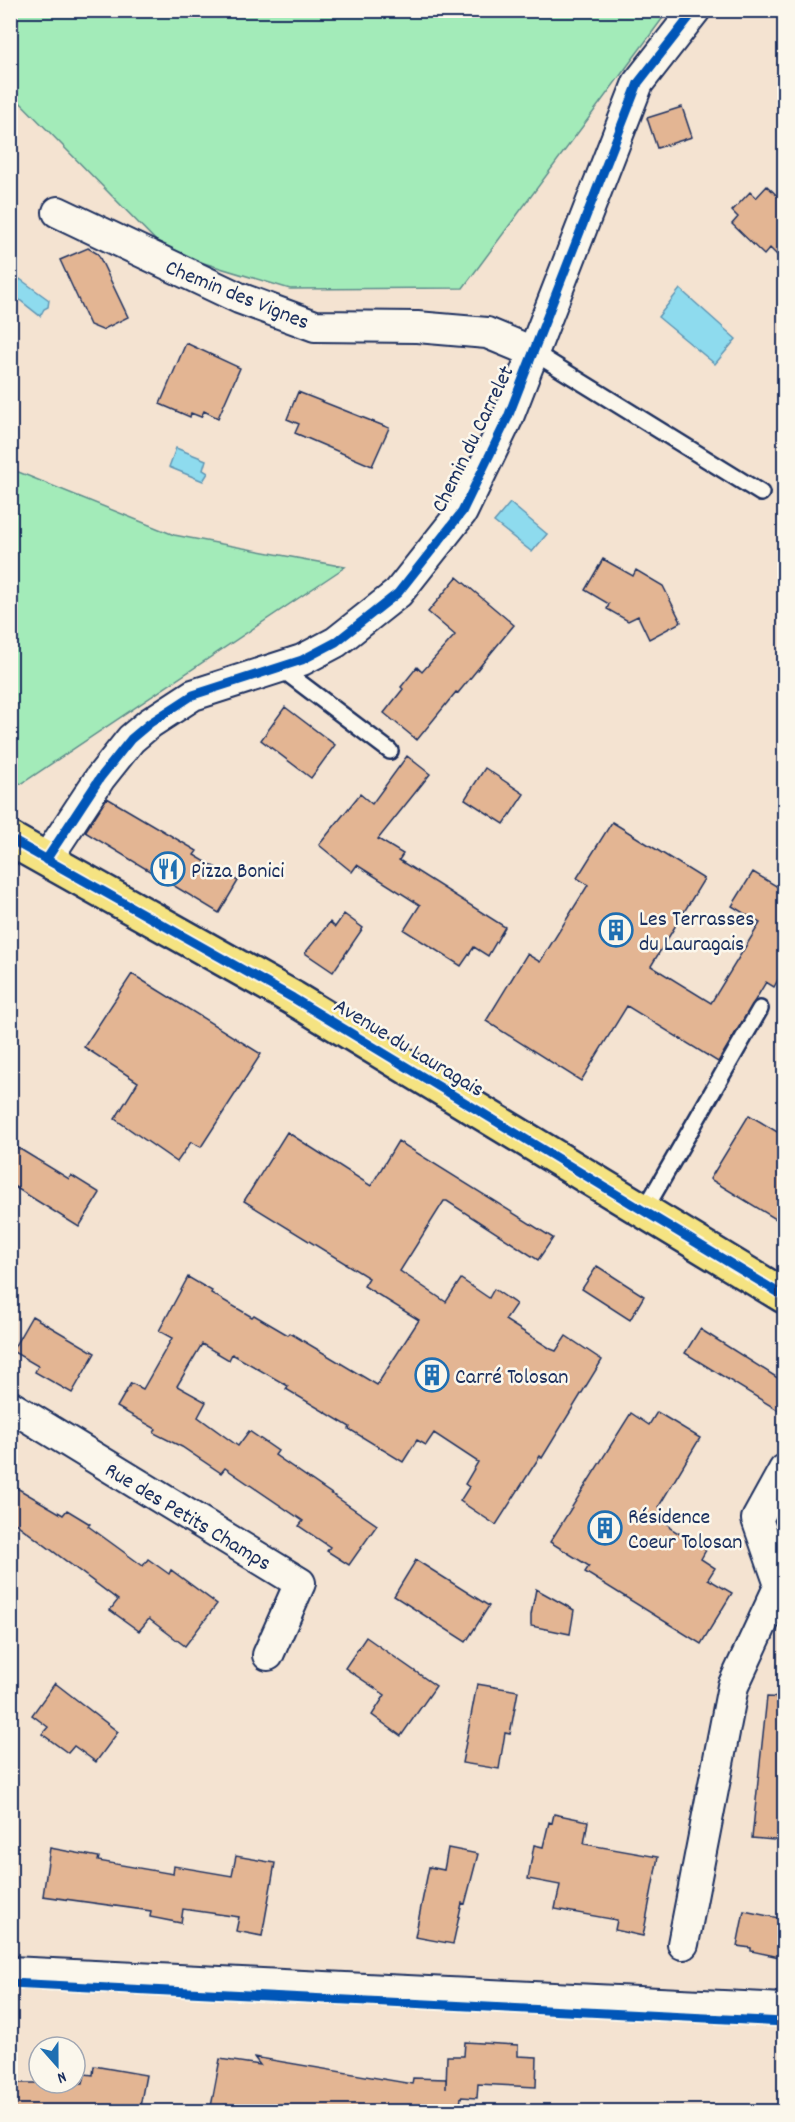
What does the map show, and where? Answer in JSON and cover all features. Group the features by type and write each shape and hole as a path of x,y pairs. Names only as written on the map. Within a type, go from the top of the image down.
{"main road":[{"name":"Avenue du Lauragais","path":"10,839 293,998 784,1296"}],"street":[{"name":"Chemin du Carrelet","path":"46,860 100,778 131,739 150,723 193,695 302,660 336,642 398,593 462,512 508,417 638,83 696,10"},
{"name":"Chemin des Vignes","path":"58,212 239,298 315,326 417,327 487,333 533,352"},
{"name":"Rue des Petits Champs","path":"10,1406 300,1583 268,1655"},
{"path":"683,1944 734,1686 782,1586 757,1519 784,1470"},
{"path":"10,1972 784,2008"}],"lane":[{"path":"533,352 761,494"},
{"path":"279,667 390,751"},
{"path":"644,1210 760,1009"}],"green space":[{"path":"10,11 668,11 463,288 290,289 167,252 11,93"},
{"path":"11,469 174,535 345,567 21,784 10,777"}],"water":[{"path":"20,279 49,300 48,307 40,316 11,293"},
{"path":"680,289 736,339 715,364 658,317"},
{"path":"176,448 206,460 203,470 208,473 203,481 169,467"},
{"path":"510,503 547,534 532,552 494,522"}],"building":[{"path":"682,107 692,137 657,148 647,118"},
{"path":"767,186 784,202 784,262 770,248 764,255 732,224 738,217 732,211 750,192 756,198"},
{"path":"88,248 98,254 128,317 102,330 90,325 60,260"},
{"path":"186,343 240,368 218,418 204,411 201,417 191,413 190,417 160,404"},
{"path":"298,392 389,428 372,466 295,433 299,424 287,419"},
{"path":"603,559 633,576 636,570 663,586 681,622 649,639 638,616 628,621 607,609 609,604 585,590"},
{"path":"457,577 514,625 417,740 384,713 417,667 422,672 455,635 428,612"},
{"path":"285,707 335,745 311,778 261,740"},
{"path":"407,756 430,774 378,839 403,854 399,860 505,927 488,956 474,947 461,966 404,930 420,905 357,865 352,872 319,845 360,794 372,804"},
{"path":"485,768 524,794 504,824 465,799"},
{"path":"107,798 197,851 194,855 238,881 219,913 85,832"},
{"name":"Les Terrasses du Lauragais","path":"612,822 704,879 651,966 711,1003 760,923 732,906 753,872 781,889 784,883 784,969 774,987 766,982 718,1062 627,1006 581,1081 486,1021 527,954 540,962 588,885 577,878"},
{"path":"344,914 363,928 333,972 305,953 330,922 335,927"},
{"path":"132,974 261,1054 201,1147 191,1142 177,1162 115,1119 138,1082 84,1047"},
{"path":"749,1115 784,1136 784,1224 710,1179"},
{"path":"287,1132 371,1186 398,1141 553,1238 538,1260 444,1201 400,1271 446,1302 461,1279 489,1298 494,1289 516,1304 505,1320 551,1349 556,1351 566,1336 602,1360 542,1458 540,1456 496,1525 460,1501 469,1487 465,1484 478,1462 434,1433 426,1445 417,1440 403,1462 286,1389 288,1386 232,1354 229,1360 202,1344 177,1386 206,1402 198,1417 238,1446 249,1431 278,1451 275,1455 377,1525 349,1565 327,1551 330,1547 299,1526 303,1521 225,1468 221,1473 182,1447 154,1433 156,1429 117,1407 131,1383 143,1389 172,1338 159,1331 188,1277 252,1317 254,1315 288,1335 290,1333 377,1385 419,1320 364,1286 369,1278 244,1201"},
{"path":"10,1143 69,1179 71,1175 100,1193 79,1227 10,1184"},
{"path":"597,1266 644,1296 630,1320 582,1289"},
{"path":"32,1316 95,1353 72,1393 35,1372 38,1366 12,1351"},
{"path":"700,1329 784,1382 784,1414 685,1353"},
{"name":"Résidence Coeur Tolosan","path":"657,1412 700,1438 659,1506 670,1528 706,1550 701,1559 715,1568 708,1579 732,1593 701,1644 585,1572 589,1566 550,1542 631,1413 649,1425"},
{"path":"10,1484 63,1515 67,1510 90,1524 88,1526 143,1566 148,1559 169,1574 171,1570 217,1604 185,1646 149,1619 139,1631 110,1610 118,1600 10,1519"},
{"path":"416,1560 489,1606 466,1642 394,1596"},
{"path":"536,1589 574,1610 570,1634 531,1626"},
{"path":"366,1637 436,1686 401,1736 372,1715 385,1695 345,1668"},
{"path":"55,1683 118,1732 96,1762 74,1746 68,1753 42,1734 48,1727 32,1715"},
{"path":"477,1684 518,1691 510,1734 505,1733 499,1769 462,1763"},
{"path":"767,1697 784,1698 784,1841 752,1838"},
{"path":"554,1814 588,1821 584,1844 658,1857 643,1936 615,1930 617,1920 555,1909 560,1885 528,1879 534,1845 543,1847 549,1822 552,1823"},
{"path":"50,1848 99,1857 98,1861 173,1874 174,1866 232,1876 236,1856 275,1863 262,1936 236,1931 239,1917 183,1909 181,1923 150,1917 151,1911 43,1896"},
{"path":"448,1848 478,1854 465,1904 462,1903 453,1944 415,1937 429,1867 444,1870"},
{"path":"744,1911 784,1919 784,1958 737,1946"},
{"path":"465,2042 518,2045 518,2056 537,2057 536,2087 478,2084 477,2098 461,2097 460,2106 409,2105 408,2112 210,2112 220,2059 260,2065 254,2057 412,2084 413,2078 446,2079 446,2089 447,2056 464,2056"},
{"path":"94,2066 146,2075 139,2112 10,2112 10,2083 27,2083 27,2095 87,2095 87,2074 93,2075"}],"cycle path":[{"path":"46,860 100,778 131,739 150,723 193,695 302,660 336,642 398,593 462,512 508,417 638,83 695,10"},
{"path":"10,839 293,998 784,1296"},
{"path":"10,1983 784,2022"}],"place":[{"name":"Pizza Bonici","path":"168,869"},
{"name":"Les Terrasses du Lauragais","path":"616,930"},
{"name":"Carré Tolosan","path":"432,1375"},
{"name":"Résidence Coeur Tolosan","path":"605,1528"}]}
